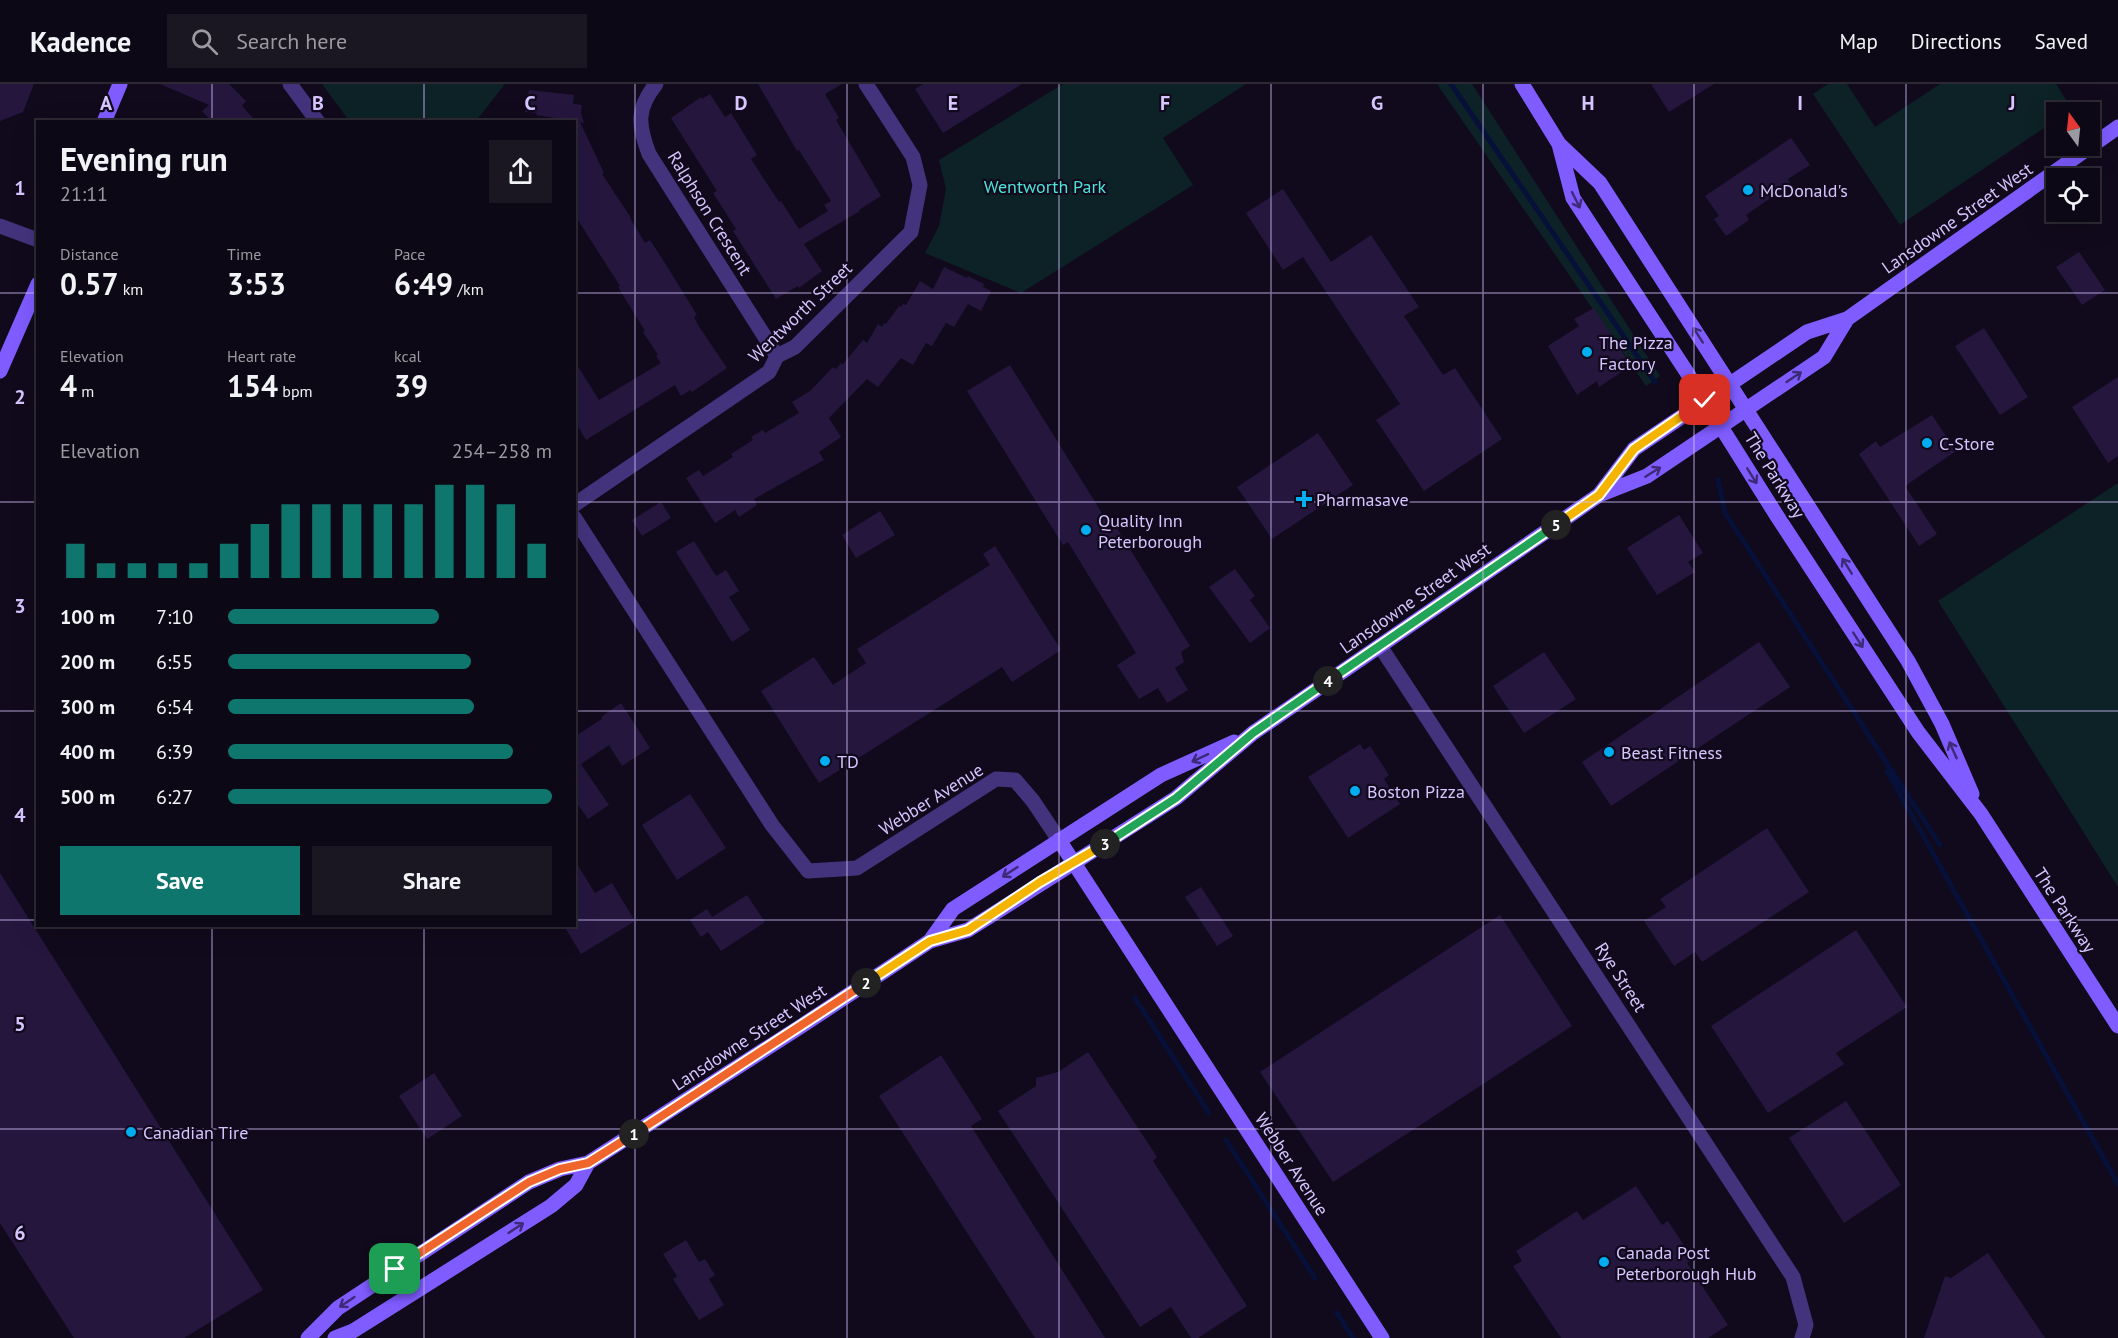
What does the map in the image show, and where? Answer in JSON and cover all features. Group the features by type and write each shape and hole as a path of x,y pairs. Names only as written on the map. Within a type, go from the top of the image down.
{"main road":[{"path":"105,120 120,84"},
{"name":"The Parkway","path":"1522,84 1559,144 1600,183 1908,662 1942,724 1981,814"},
{"name":"Lansdowne Street West","path":"1599,495 1634,449 1807,332 1847,320 2118,127"},
{"name":"The Parkway","path":"1559,144 1573,198 1918,732 1981,814 2118,1026"},
{"path":"0,370 36,289"},
{"name":"Lansdowne Street West","path":"308,1338 338,1308 529,1182 560,1169 588,1163 930,941 968,930 1176,798 1253,733 1599,495 1647,476 1824,357 1847,320"},
{"name":"Lansdowne Street West","path":"930,941 953,909 1059,840 1161,775 1253,733"},
{"name":"Webber Avenue","path":"1059,840 1382,1338"},
{"name":"Lansdowne Street West","path":"335,1338 353,1331 551,1206 576,1185 588,1163"}],"street":[{"path":"290,84 317,120"},
{"name":"Ralphson Crescent","path":"656,84 645,97 640,117 642,134 649,154 777,356"},
{"name":"Wentworth Street","path":"576,504 769,372 777,356 795,347 911,232 920,185 913,157 866,84"},
{"path":"0,226 36,239"},
{"name":"Webber Avenue","path":"576,519 772,825 808,871 857,868 996,779 1015,780 1033,801 1059,840"},
{"name":"Rye Street","path":"1380,646 1793,1277 1806,1325 1802,1338"}],"green space":[{"path":"322,84 505,84 477,120 349,120"},
{"name":"Wentworth Park","path":"1063,84 1246,84 1163,138 1193,185 1021,293 925,253 939,226 946,189 939,160"},
{"path":"1437,84 1472,84 1660,376 1646,386"},
{"path":"1828,84 1847,84 1875,127 1940,84 2056,84 2068,102 2046,102 2046,127 1900,225 1813,94"},
{"path":"2118,483 2118,887 1938,601"}],"building":[{"path":"0,84 34,84 23,112 0,121"},
{"path":"160,84 229,84 246,101 242,106 255,120 210,120 202,111 209,105"},
{"path":"758,84 842,84 825,94 839,118 836,120 881,196 804,244 822,271 799,288 798,286 776,299 733,231 736,229 713,193 717,191 671,118 701,97 702,99 710,94 725,117 731,113 757,155 751,159 799,229 828,211 824,205 831,201 799,150 797,151"},
{"path":"923,84 1022,84 943,133 915,89"},
{"path":"1651,84 1714,84 1669,112"},
{"path":"529,90 574,95 573,104 582,105 581,113 584,123 580,122 604,173 602,174 645,243 650,240 663,260 697,315 694,317 698,325 727,368 692,392 690,390 681,396 675,385 586,440 576,423 576,363 599,400 661,363 643,332 645,331 618,287 620,286 576,217 576,120 525,112"},
{"name":"McDonald's","path":"1791,138 1810,165 1788,179 1791,184 1746,215 1749,220 1726,236 1714,219 1719,216 1705,196"},
{"path":"1283,189 1331,262 1371,235 1419,307 1404,316 1443,375 1455,368 1502,439 1424,491 1376,420 1400,404 1303,257 1283,270 1246,213"},
{"path":"2079,252 2105,290 2082,305 2056,267"},
{"path":"944,267 984,284 983,287 991,291 981,311 968,304 954,327 946,323 932,346 926,343 913,365 901,358 878,387 867,379 829,418 841,437 819,452 824,460 754,499 757,505 739,517 735,510 715,523 686,478 699,470 703,476 733,457 731,454 753,440 751,437 763,430 765,433 799,413 792,402 810,391 833,367 836,369 841,363 843,364 863,340 867,343 878,324 882,327 899,306 906,305 920,281 933,289"},
{"name":"The Pizza Factory","path":"1594,308 1626,358 1623,371 1599,387 1597,381 1577,395 1548,346 1579,326 1574,319"},
{"path":"1984,328 2028,397 2000,415 1955,346"},
{"name":"Quality Inn Peterborough","path":"1010,365 1105,518 1109,515 1190,646 1181,652 1184,662 1175,668 1188,690 1167,703 1158,688 1139,699 1117,665 1136,653 1068,542 1063,545 967,391"},
{"path":"2118,377 2118,456 2108,463 2072,407"},
{"path":"1932,415 1956,451 1905,486 1937,534 1919,546 1859,454 1876,441 1880,447"},
{"path":"1318,433 1353,485 1272,539 1237,487"},
{"path":"661,502 671,518 642,536 632,520"},
{"path":"880,511 895,535 856,558 842,535"},
{"path":"1679,515 1703,553 1688,562 1695,572 1657,595 1627,548"},
{"path":"694,541 716,576 726,570 739,591 729,597 750,630 732,642 676,552"},
{"path":"995,546 1061,650 1012,682 1002,667 819,783 761,691 814,657 833,685 866,663 857,649 990,565 983,554"},
{"path":"1235,569 1255,596 1250,600 1270,628 1250,643 1209,587"},
{"path":"1759,642 1790,687 1611,806 1582,762"},
{"path":"1544,652 1576,699 1524,733 1493,686"},
{"path":"621,703 650,748 622,766 609,745 581,764 609,805 588,819 576,802 576,736 602,719 601,717"},
{"name":"Boston Pizza","path":"1360,744 1364,750 1370,746 1389,775 1384,779 1400,804 1348,838 1308,777"},
{"path":"690,794 726,848 677,880 642,825"},
{"path":"1767,828 1809,892 1702,962 1695,952 1674,966 1644,921 1666,907 1660,899"},
{"path":"576,862 595,893 612,883 635,921 581,954 565,927 576,927"},
{"path":"0,873 263,1290 184,1338 74,1338 0,1223"},
{"path":"1201,887 1233,936 1217,946 1185,897"},
{"path":"747,895 765,922 721,951 708,932 701,937 690,920 707,909 712,917"},
{"path":"1500,915 1572,1026 1333,1182 1260,1072"},
{"path":"1856,930 1907,1007 1836,1053 1844,1064 1768,1113 1711,1026"},
{"path":"1088,1052 1157,1157 1153,1161 1247,1306 1198,1338 1191,1338 1171,1307 1140,1327 998,1111 1036,1086 1036,1078 1058,1072"},
{"path":"941,1055 982,1119 971,1126 1105,1338 1035,1338 879,1096"},
{"path":"434,1073 462,1116 427,1139 399,1096"},
{"path":"1846,1101 1901,1185 1844,1223 1789,1138"},
{"name":"Canada Post Peterborough Hub","path":"1636,1186 1662,1225 1668,1221 1693,1259 1687,1263 1728,1325 1708,1338 1561,1338 1513,1266 1522,1261 1516,1251 1577,1211 1583,1220"},
{"path":"686,1240 699,1262 705,1259 715,1275 709,1279 724,1305 699,1320 673,1279 677,1276 663,1254"},
{"path":"1988,1253 2045,1338 1924,1338 1945,1276 1951,1278"}],"waterway":[{"path":"1451,84 1655,382"},
{"path":"1718,480 1725,513 1940,845 1865,730"},
{"path":"1887,771 2118,1184"},
{"path":"1135,998 1209,1113"},
{"path":"1226,1140 1315,1278"},
{"path":"1337,1313 1353,1338"}],"place":[{"name":"McDonald's","path":"1748,190"},
{"name":"The Pizza Factory","path":"1587,352"},
{"name":"C-Store","path":"1927,443"},
{"name":"Pharmasave","path":"1304,499"},
{"name":"Quality Inn Peterborough","path":"1086,530"},
{"name":"Beast Fitness","path":"1609,752"},
{"name":"TD","path":"825,761"},
{"name":"Boston Pizza","path":"1355,791"},
{"name":"Canadian Tire","path":"131,1132"},
{"name":"Canada Post Peterborough Hub","path":"1604,1262"}],"route":[{"path":"395,1269 529,1182 560,1169 588,1163 930,941 968,930 1040,882 1102,846 1176,798 1253,733 1599,495 1634,449 1705,400"}]}
